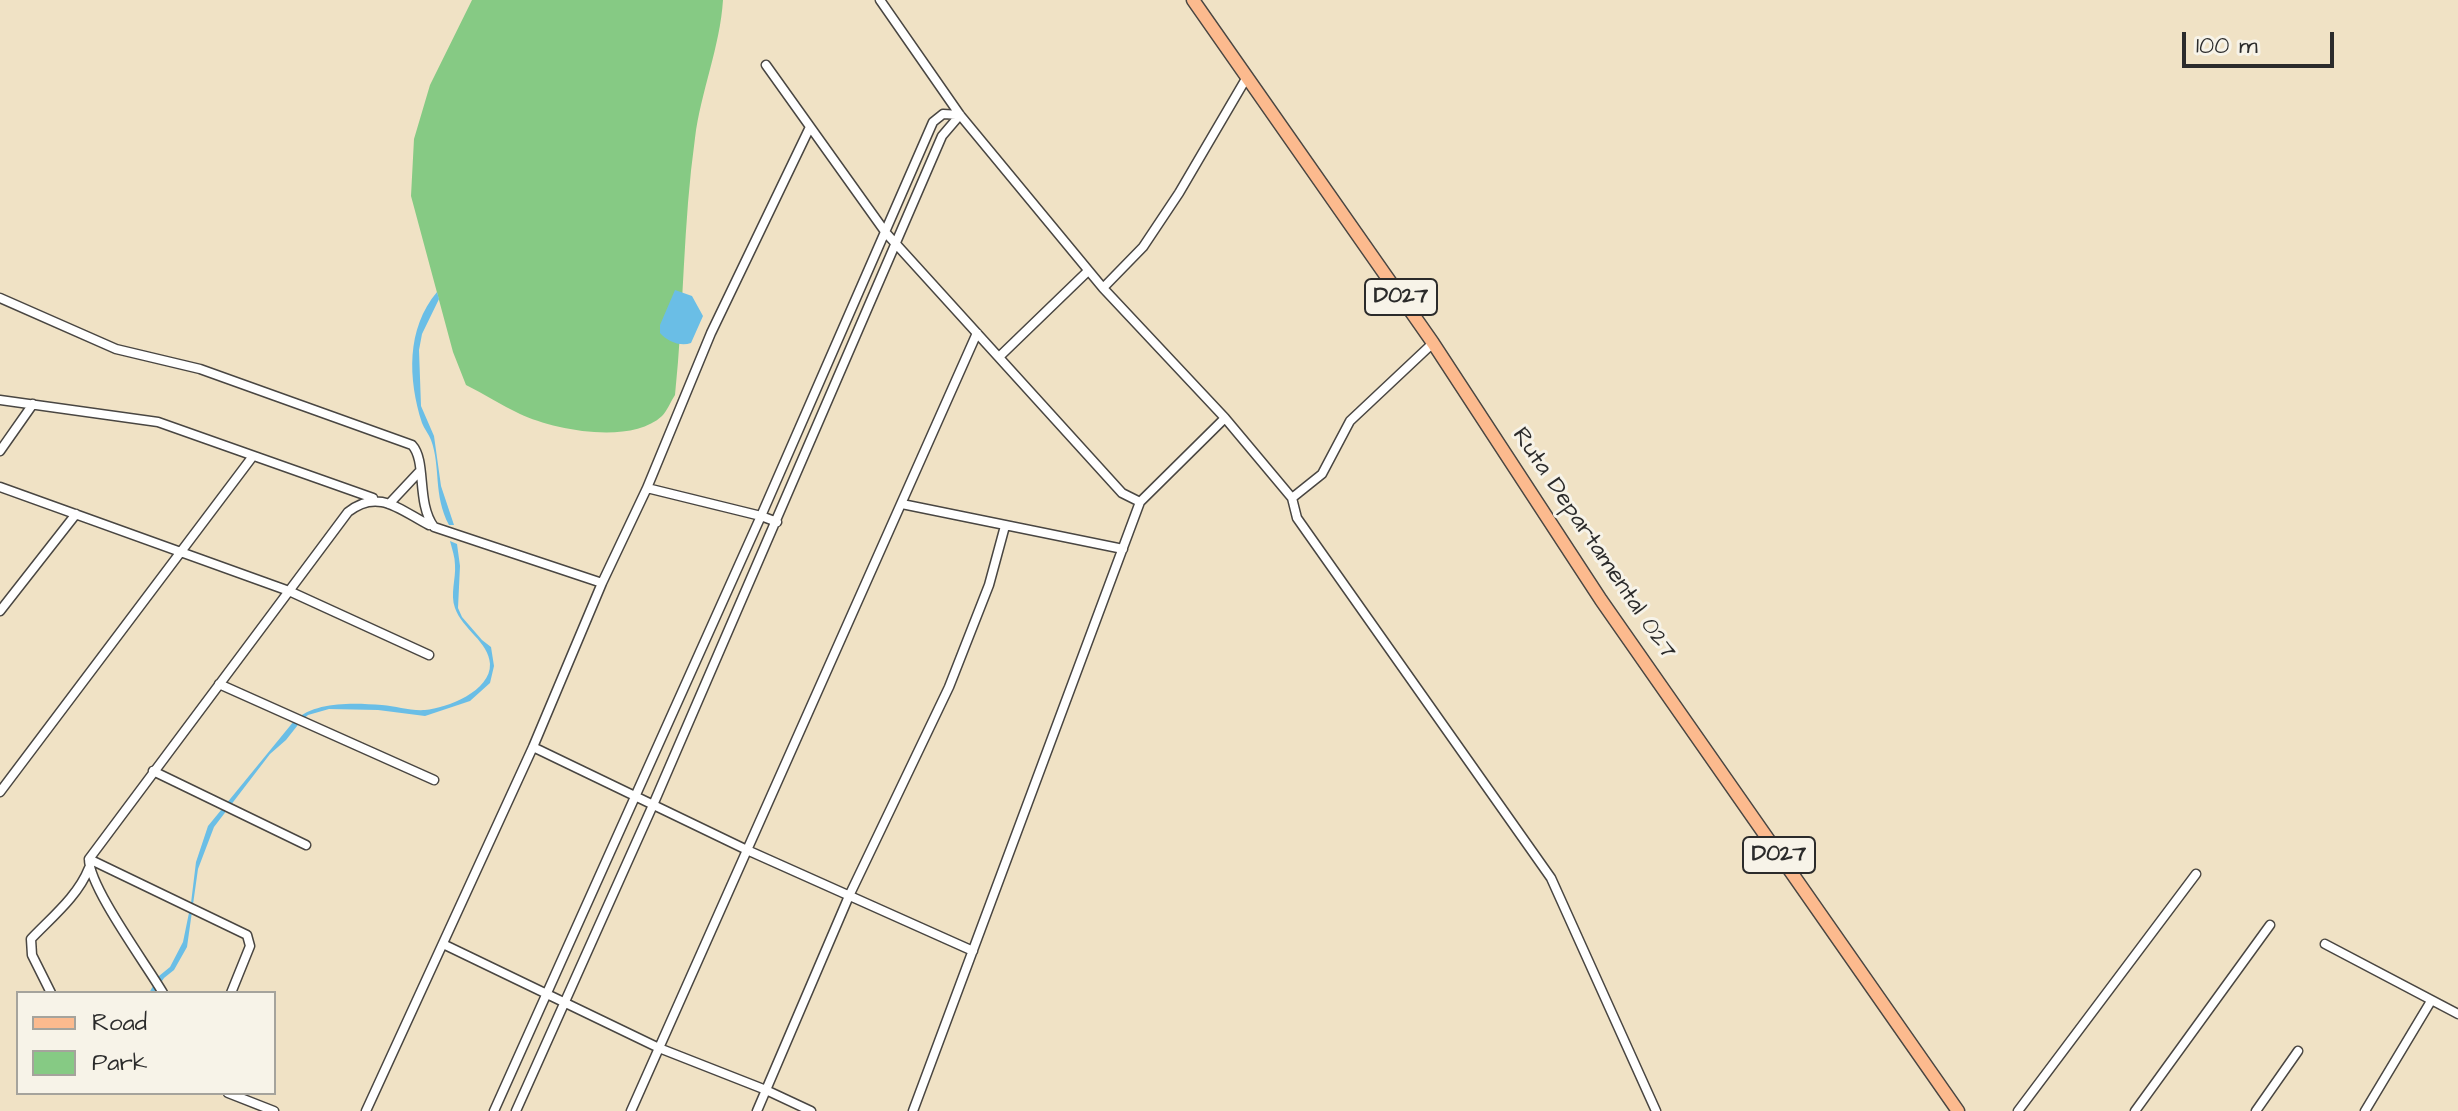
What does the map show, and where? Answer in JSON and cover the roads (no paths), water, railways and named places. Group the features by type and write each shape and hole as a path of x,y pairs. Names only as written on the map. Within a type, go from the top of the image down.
{"main road":[{"name":"Ruta Departamental 027","path":"1193,0 1433,343 1601,600 1958,1111"}],"street":[{"path":"880,0 960,115 1088,271 1225,418 1292,498 1297,518 1551,878 1656,1111"},
{"path":"766,65 886,233 1122,493 1140,502"},
{"path":"1103,288 1143,247 1179,193 1247,77"},
{"path":"494,1111 761,516 933,122 943,114 960,115"},
{"path":"516,1111 777,522 942,136 960,115"},
{"path":"366,1111 533,747 602,583 647,488 711,333 810,127"},
{"path":"999,357 1088,271"},
{"path":"0,298 116,349 200,369 407,442 416,448 419,457 426,517 434,527"},
{"path":"631,1111 977,333"},
{"path":"1292,498 1322,474 1350,421 1433,343"},
{"path":"0,400 158,422 389,504 452,534 602,583"},
{"path":"0,451 33,404"},
{"path":"913,1111 1140,502 1225,418"},
{"path":"0,792 253,456"},
{"path":"389,504 419,472"},
{"path":"0,487 289,591 429,655"},
{"path":"647,488 777,522"},
{"path":"50,991 32,955 31,939 71,898 84,880 89,863 153,771 348,512 360,502 375,499"},
{"path":"902,504 1123,549"},
{"path":"0,611 76,514"},
{"path":"757,1111 849,896 949,687 989,585 1005,526"},
{"path":"219,684 434,780"},
{"path":"533,747 747,850 973,951"},
{"path":"153,771 306,845"},
{"path":"89,863 109,906 162,991"},
{"path":"89,863 247,935 250,946 232,991"},
{"path":"2018,1111 2196,874"},
{"path":"2135,1111 2270,925"},
{"path":"443,944 659,1048 811,1111"},
{"path":"2325,944 2458,1014"},
{"path":"2365,1111 2431,1001"},
{"path":"2256,1111 2298,1051"},
{"path":"233,1095 274,1111"}],"water":[{"path":"675,290 692,296 703,316 691,343 674,342 660,333 660,325"},
{"path":"437,292 439,299 422,334 419,350 421,406 434,436 441,486 454,525 449,525 444,514 434,450 417,406 412,372 415,338 420,322"},
{"path":"450,541 457,544 460,566 458,608 462,617 491,647 494,666 490,683 470,701 425,716 378,710 329,709 308,715 301,721 270,754 214,827 198,869 187,947 174,970 155,991 150,991 159,976 170,967 183,942 196,862 208,826 294,721 313,710 335,705 434,709 466,696 483,682 490,664 485,649 463,623 455,608 455,562"}]}
